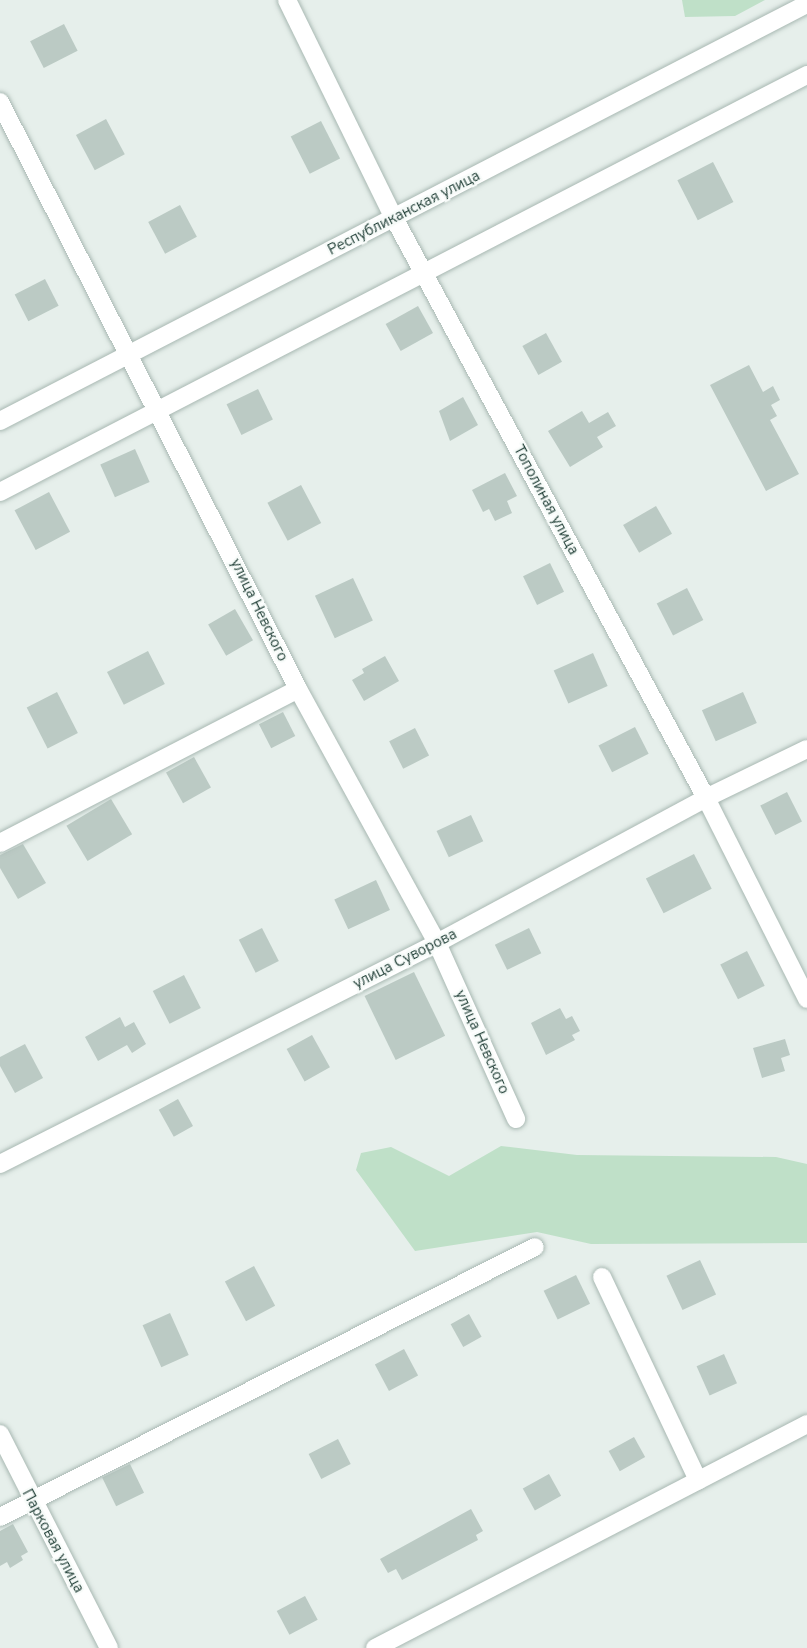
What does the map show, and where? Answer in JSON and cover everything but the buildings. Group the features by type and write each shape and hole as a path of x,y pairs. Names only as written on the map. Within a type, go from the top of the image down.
{"street":[{"name":"Тополиная улица","path":"287,0 394,218 706,798 807,999"},
{"name":"Республиканская улица","path":"0,422 807,3"},
{"path":"0,492 423,270 807,75"},
{"name":"улица Невского","path":"0,102 159,409 298,689 437,943 516,1119"},
{"path":"0,843 298,689"},
{"name":"улица Суворова","path":"0,1164 437,943 706,798 807,749"},
{"path":"0,1517 534,1247"},
{"path":"602,1277 698,1480"},
{"path":"375,1648 807,1424"},
{"name":"Парковая улица","path":"0,1434 32,1501 109,1648"}],"green space":[{"path":"682,0 765,0 735,16 685,17"},
{"path":"501,1146 577,1155 776,1157 807,1164 807,1243 591,1244 537,1232 415,1251 356,1170 361,1153 391,1147 449,1176"}]}
